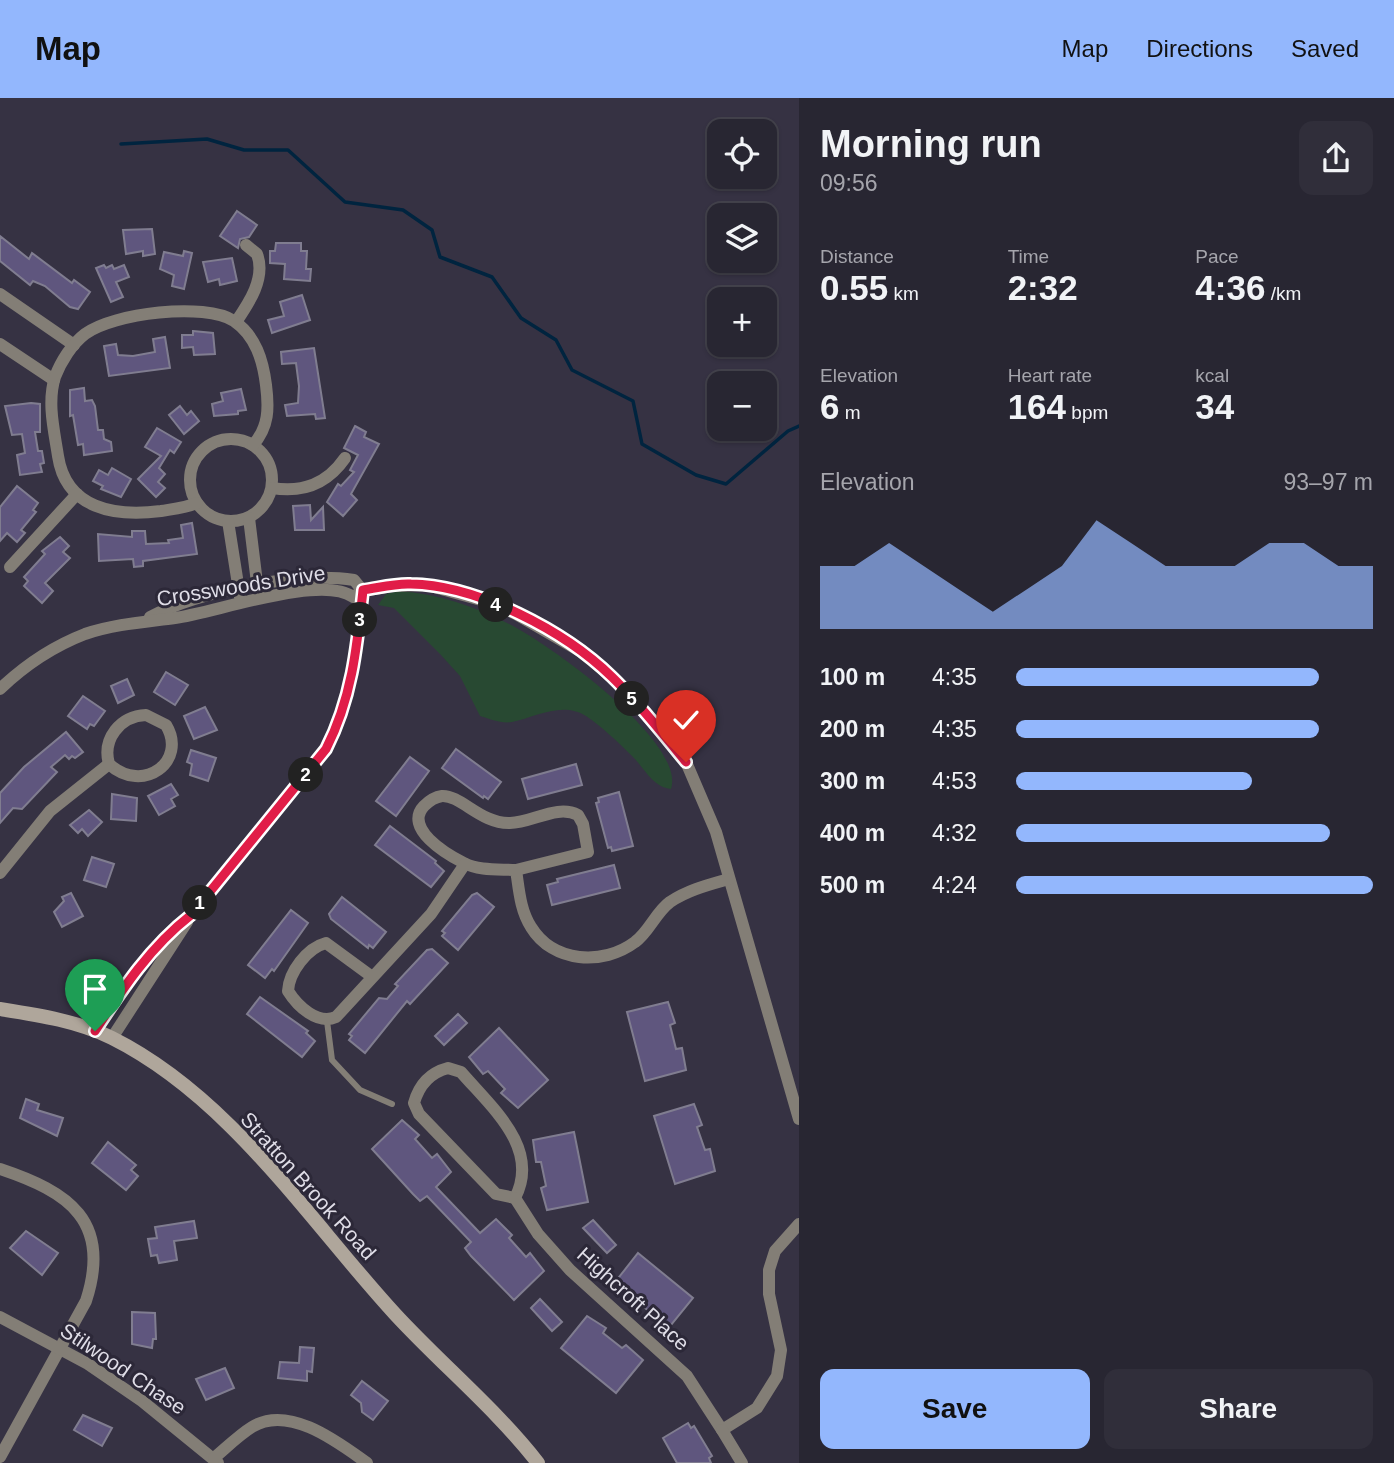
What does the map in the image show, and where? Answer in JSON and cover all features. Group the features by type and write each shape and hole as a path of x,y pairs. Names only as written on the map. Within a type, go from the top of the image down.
{"street":[{"path":"236,322 250,301 260,274 257,254 246,245"},
{"path":"0,294 74,345"},
{"path":"197,503 166,510 120,514 85,503 77,494 60,465 52,418 54,380 61,363 74,345 95,327 133,317 204,311 236,322 256,344 265,375 267,418 263,434 253,445"},
{"path":"0,345 54,380"},
{"path":"229,439 253,445 270,464 272,488 260,510 249,517 229,522 205,512 197,503 190,479 192,467 206,447 229,439"},
{"path":"272,488 289,491 314,486 328,478 345,458"},
{"path":"10,567 77,494"},
{"path":"249,517 259,599"},
{"path":"229,522 240,596"},
{"name":"Crosswoods Drive","path":"0,689 54,648 86,634 146,620 170,607 240,596 259,599 335,590 353,597 363,590 354,580 334,577 257,584 240,596"},
{"path":"112,1038 174,946 191,915 326,749 339,723 351,686 363,590 408,583 449,590 516,614 580,651 612,677 686,762 716,832 799,1119"},
{"path":"146,715 166,725 172,739 170,754 152,773 134,778 124,776 109,764 107,753 110,737 125,722 146,715"},
{"path":"0,873 50,811 109,764"},
{"path":"445,796 497,823 517,823 564,811 578,815 583,824 589,852 516,870 479,869 465,864 421,832 417,819 422,808 434,798 445,796"},
{"path":"370,976 326,943 316,946 292,972 288,991 316,1018 327,1021 336,1017 370,976 431,914 465,864"},
{"path":"516,870 524,915 532,930 560,951 579,958 598,958 619,952 637,941 667,904 689,891 729,879"},
{"path":"95,1031 131,976 164,937 191,915"},
{"name":"Stratton Brook Road","path":"0,1009 61,1020 95,1031 154,1063 234,1132 410,1331 538,1463"},
{"path":"449,1068 461,1072 513,1131 522,1165 522,1185 515,1198 496,1194 419,1114 414,1103 417,1093 422,1083 437,1071 449,1068"},
{"path":"0,1169 51,1189 68,1200 86,1227 93,1245 93,1279 86,1301 0,1457"},
{"name":"Highcroft Place","path":"515,1198 538,1234 578,1279 687,1376 742,1463"},
{"path":"722,1430 757,1408 777,1376 781,1350 769,1294 769,1270 775,1251 799,1224"},
{"name":"Stilwood Chase","path":"0,1317 62,1348 142,1401 216,1461"},
{"path":"216,1461 254,1426 270,1421 318,1429 367,1463"}],"lane":[{"path":"327,1021 332,1060 360,1090 392,1104"}],"green space":[{"path":"399,591 431,595 492,615 561,657 615,700 659,748 670,770 671,789 653,781 609,734 577,712 558,710 508,722 480,716 460,676 440,654 394,608 378,605 386,594"}],"building":[{"path":"237,211 257,225 249,237 240,239 238,248 220,236"},
{"path":"152,229 155,254 143,256 143,251 126,254 123,230"},
{"path":"0,236 29,259 32,253 72,283 74,280 90,292 78,309 70,307 45,286 33,281 30,285 0,261"},
{"path":"276,243 301,243 301,251 307,251 306,269 311,269 310,281 284,279 285,264 270,263 270,251 275,251"},
{"path":"184,251 192,253 184,289 172,286 174,275 160,269 164,252 183,256"},
{"path":"232,258 237,281 220,285 219,279 208,282 203,262"},
{"path":"104,265 106,268 112,265 114,269 124,265 129,277 116,282 123,297 111,302 96,268"},
{"path":"302,295 310,320 272,333 268,320 284,316 280,302"},
{"path":"193,331 213,333 215,354 194,355 193,347 182,348 182,335 193,335"},
{"path":"165,337 170,368 109,376 104,346 116,344 118,355 133,356 155,352 153,339"},
{"path":"314,348 325,418 316,419 315,414 287,416 285,405 298,403 299,386 296,363 282,364 281,352"},
{"path":"84,388 85,401 92,400 98,430 103,430 104,439 111,442 112,451 84,455 83,444 78,445 73,415 70,416 70,390"},
{"path":"241,389 246,410 238,411 238,414 214,416 212,404 223,401 221,393"},
{"path":"40,404 40,432 35,432 38,451 42,451 44,463 40,464 42,472 20,475 17,455 25,453 22,434 12,435 5,406"},
{"path":"180,406 187,415 191,411 199,421 184,434 169,415"},
{"path":"355,426 366,432 364,437 379,444 351,494 357,500 343,516 327,502 338,484 341,486 354,472 350,470 358,455 344,448"},
{"path":"157,428 181,442 174,453 170,450 159,468 165,474 158,482 165,488 156,497 138,479 161,456 145,447"},
{"path":"112,468 131,479 121,497 101,489 103,486 93,481 99,470 108,475"},
{"path":"17,486 38,503 33,510 36,512 21,530 25,533 17,542 7,533 0,541 0,507"},
{"path":"310,505 311,520 323,507 324,530 295,530 293,506"},
{"path":"192,523 197,554 143,561 143,566 134,567 133,559 99,561 98,534 132,537 132,531 145,531 146,544 169,543 168,540 183,538 181,525"},
{"path":"60,537 69,546 63,552 70,558 45,583 53,591 42,603 24,586 28,581 24,577 45,554 42,551"},
{"path":"166,672 188,685 175,705 154,692"},
{"path":"127,679 134,695 118,703 111,686"},
{"path":"83,696 105,711 94,726 90,724 87,729 68,716"},
{"path":"205,707 217,730 194,739 184,716"},
{"path":"66,732 83,752 69,759 65,755 51,767 57,772 22,809 13,808 0,823 0,793 24,767"},
{"path":"456,749 501,782 488,799 442,768"},
{"path":"191,750 216,758 208,781 190,775 192,764 187,762"},
{"path":"410,757 429,771 396,816 376,801"},
{"path":"576,764 582,785 528,799 522,779"},
{"path":"171,784 178,795 171,799 175,806 159,815 148,796"},
{"path":"619,792 633,846 612,851 611,847 608,848 596,803 599,802 598,798"},
{"path":"112,794 137,798 136,821 111,819"},
{"path":"89,810 102,822 88,836 82,829 78,833 70,825"},
{"path":"390,826 436,861 444,871 431,887 375,845"},
{"path":"92,857 114,864 106,887 84,880"},
{"path":"614,865 620,888 552,905 547,885 558,882 557,879"},
{"path":"71,893 83,916 62,927 54,912 64,901 62,897"},
{"path":"477,893 494,907 458,950 442,936 445,933 442,931 472,895"},
{"path":"342,897 386,932 373,948 369,945 368,948 331,919 329,914"},
{"path":"291,910 308,923 274,971 272,969 265,978 248,965"},
{"path":"432,949 448,963 410,1004 407,1001 365,1053 349,1040 352,1036 349,1034 379,998 387,999 398,986 395,984 427,950"},
{"path":"260,997 308,1031 306,1033 315,1041 302,1057 247,1014"},
{"path":"668,1002 675,1023 670,1025 676,1049 682,1048 686,1070 645,1081 627,1012"},
{"path":"458,1014 467,1023 444,1045 435,1036"},
{"path":"499,1028 548,1080 518,1108 501,1093 505,1089 488,1071 483,1074 469,1057"},
{"path":"26,1099 39,1104 37,1110 63,1118 57,1136 20,1118"},
{"path":"694,1104 702,1125 697,1127 705,1150 710,1149 715,1171 675,1184 654,1116"},
{"path":"402,1120 419,1135 415,1139 432,1158 437,1154 451,1172 436,1187 480,1233 496,1219 512,1235 509,1238 526,1257 530,1253 544,1271 514,1300 465,1248 471,1242 427,1196 420,1201 372,1149"},
{"path":"574,1132 588,1202 547,1210 541,1188 546,1186 541,1162 536,1162 533,1140"},
{"path":"108,1142 136,1165 131,1170 138,1176 126,1190 92,1163"},
{"path":"593,1220 616,1245 607,1253 583,1228"},
{"path":"194,1221 197,1238 174,1241 177,1260 159,1263 157,1255 151,1256 148,1239 157,1238 155,1227"},
{"path":"26,1231 58,1253 42,1275 10,1248"},
{"path":"638,1253 693,1298 667,1330 648,1317 651,1313 632,1297 628,1301 612,1286"},
{"path":"540,1299 562,1322 552,1331 531,1308"},
{"path":"132,1312 155,1313 156,1339 153,1339 152,1348 132,1344"},
{"path":"587,1316 606,1328 603,1333 622,1348 626,1345 643,1360 616,1393 561,1348"},
{"path":"300,1347 314,1348 312,1372 307,1371 307,1381 278,1378 280,1362 299,1363"},
{"path":"225,1368 234,1388 206,1400 196,1379"},
{"path":"362,1381 388,1401 373,1420 362,1412 361,1403 351,1395"},
{"path":"83,1415 112,1428 102,1446 74,1430"},
{"path":"688,1423 691,1428 694,1426 712,1456 709,1458 711,1463 677,1463 663,1438"}],"waterway":[{"path":"121,144 207,139 244,150 288,150 345,202 403,210 432,230 440,257 492,277 521,318 556,340 572,370 633,401 642,444 696,475 726,484 788,431 799,426"}],"route":[{"path":"95,1031 131,976 164,937 191,915 285,803 326,749 339,723 351,686 363,590 408,583 427,585 492,603 545,628 612,677 686,762"}]}
